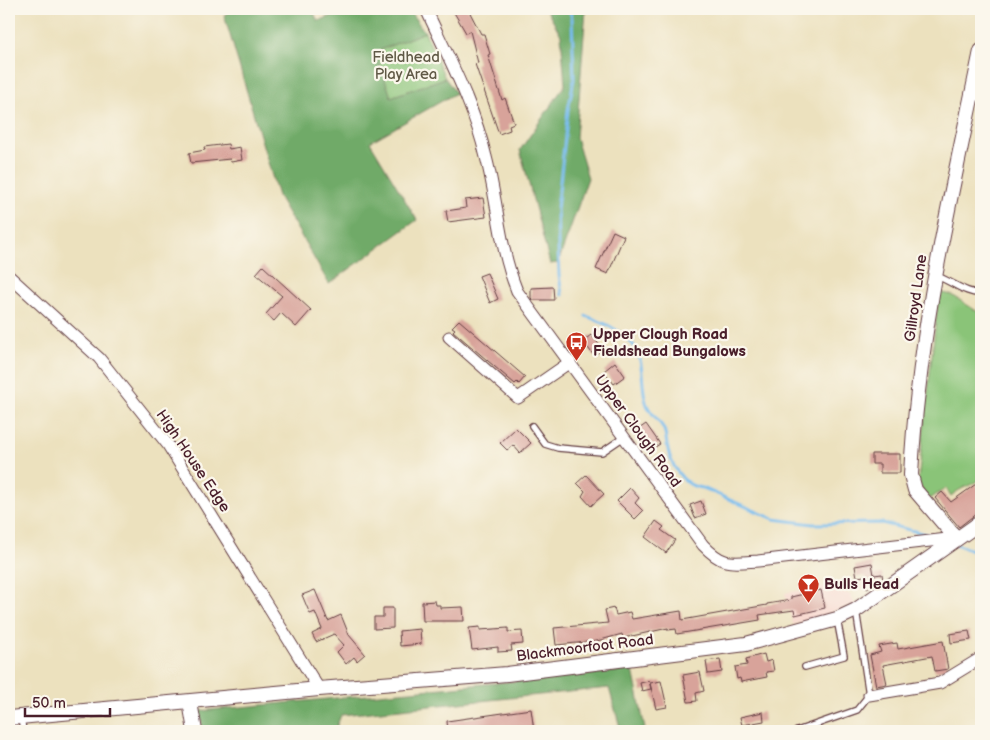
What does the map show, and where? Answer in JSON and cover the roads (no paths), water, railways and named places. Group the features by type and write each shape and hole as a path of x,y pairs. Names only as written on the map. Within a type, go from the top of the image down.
{"street":[{"name":"Upper Clough Road","path":"426,9 478,127 487,158 506,264 517,291 703,545 715,558 729,564 941,544"},
{"name":"Gillroyd Lane","path":"956,538 915,490 911,475 934,275 955,169 977,92 981,51"},
{"name":"High House Edge","path":"9,276 99,358 168,445 319,689"},
{"path":"449,337 518,398 570,362"},
{"name":"Blackmoorfoot Road","path":"17,722 319,689 507,674 746,644 837,619 856,610 941,544 956,538 981,522"},
{"path":"869,695 940,683 981,658"},
{"path":"190,702 195,731"}],"lane":[{"path":"934,275 950,280 971,293 981,292"},
{"path":"532,426 545,444 558,448 602,452 624,437"},
{"path":"797,731 857,710 869,695 856,610"},
{"path":"805,667 844,656 837,619"}],"waterway":[{"path":"562,295 559,275 557,209 568,110 574,79 572,18 569,9"},
{"path":"586,316 620,333 636,349 639,354 647,406 664,430 674,466 683,479 689,483 774,519 813,524 882,523 934,536"},
{"path":"956,544 981,554"}],"place":[{"name":"Upper Clough Road Fieldshead Bungalows","path":"577,362"},
{"name":"Bulls Head","path":"808,603"}],"park label":[{"name":"Fieldhead Play Area","path":"406,66"}]}
